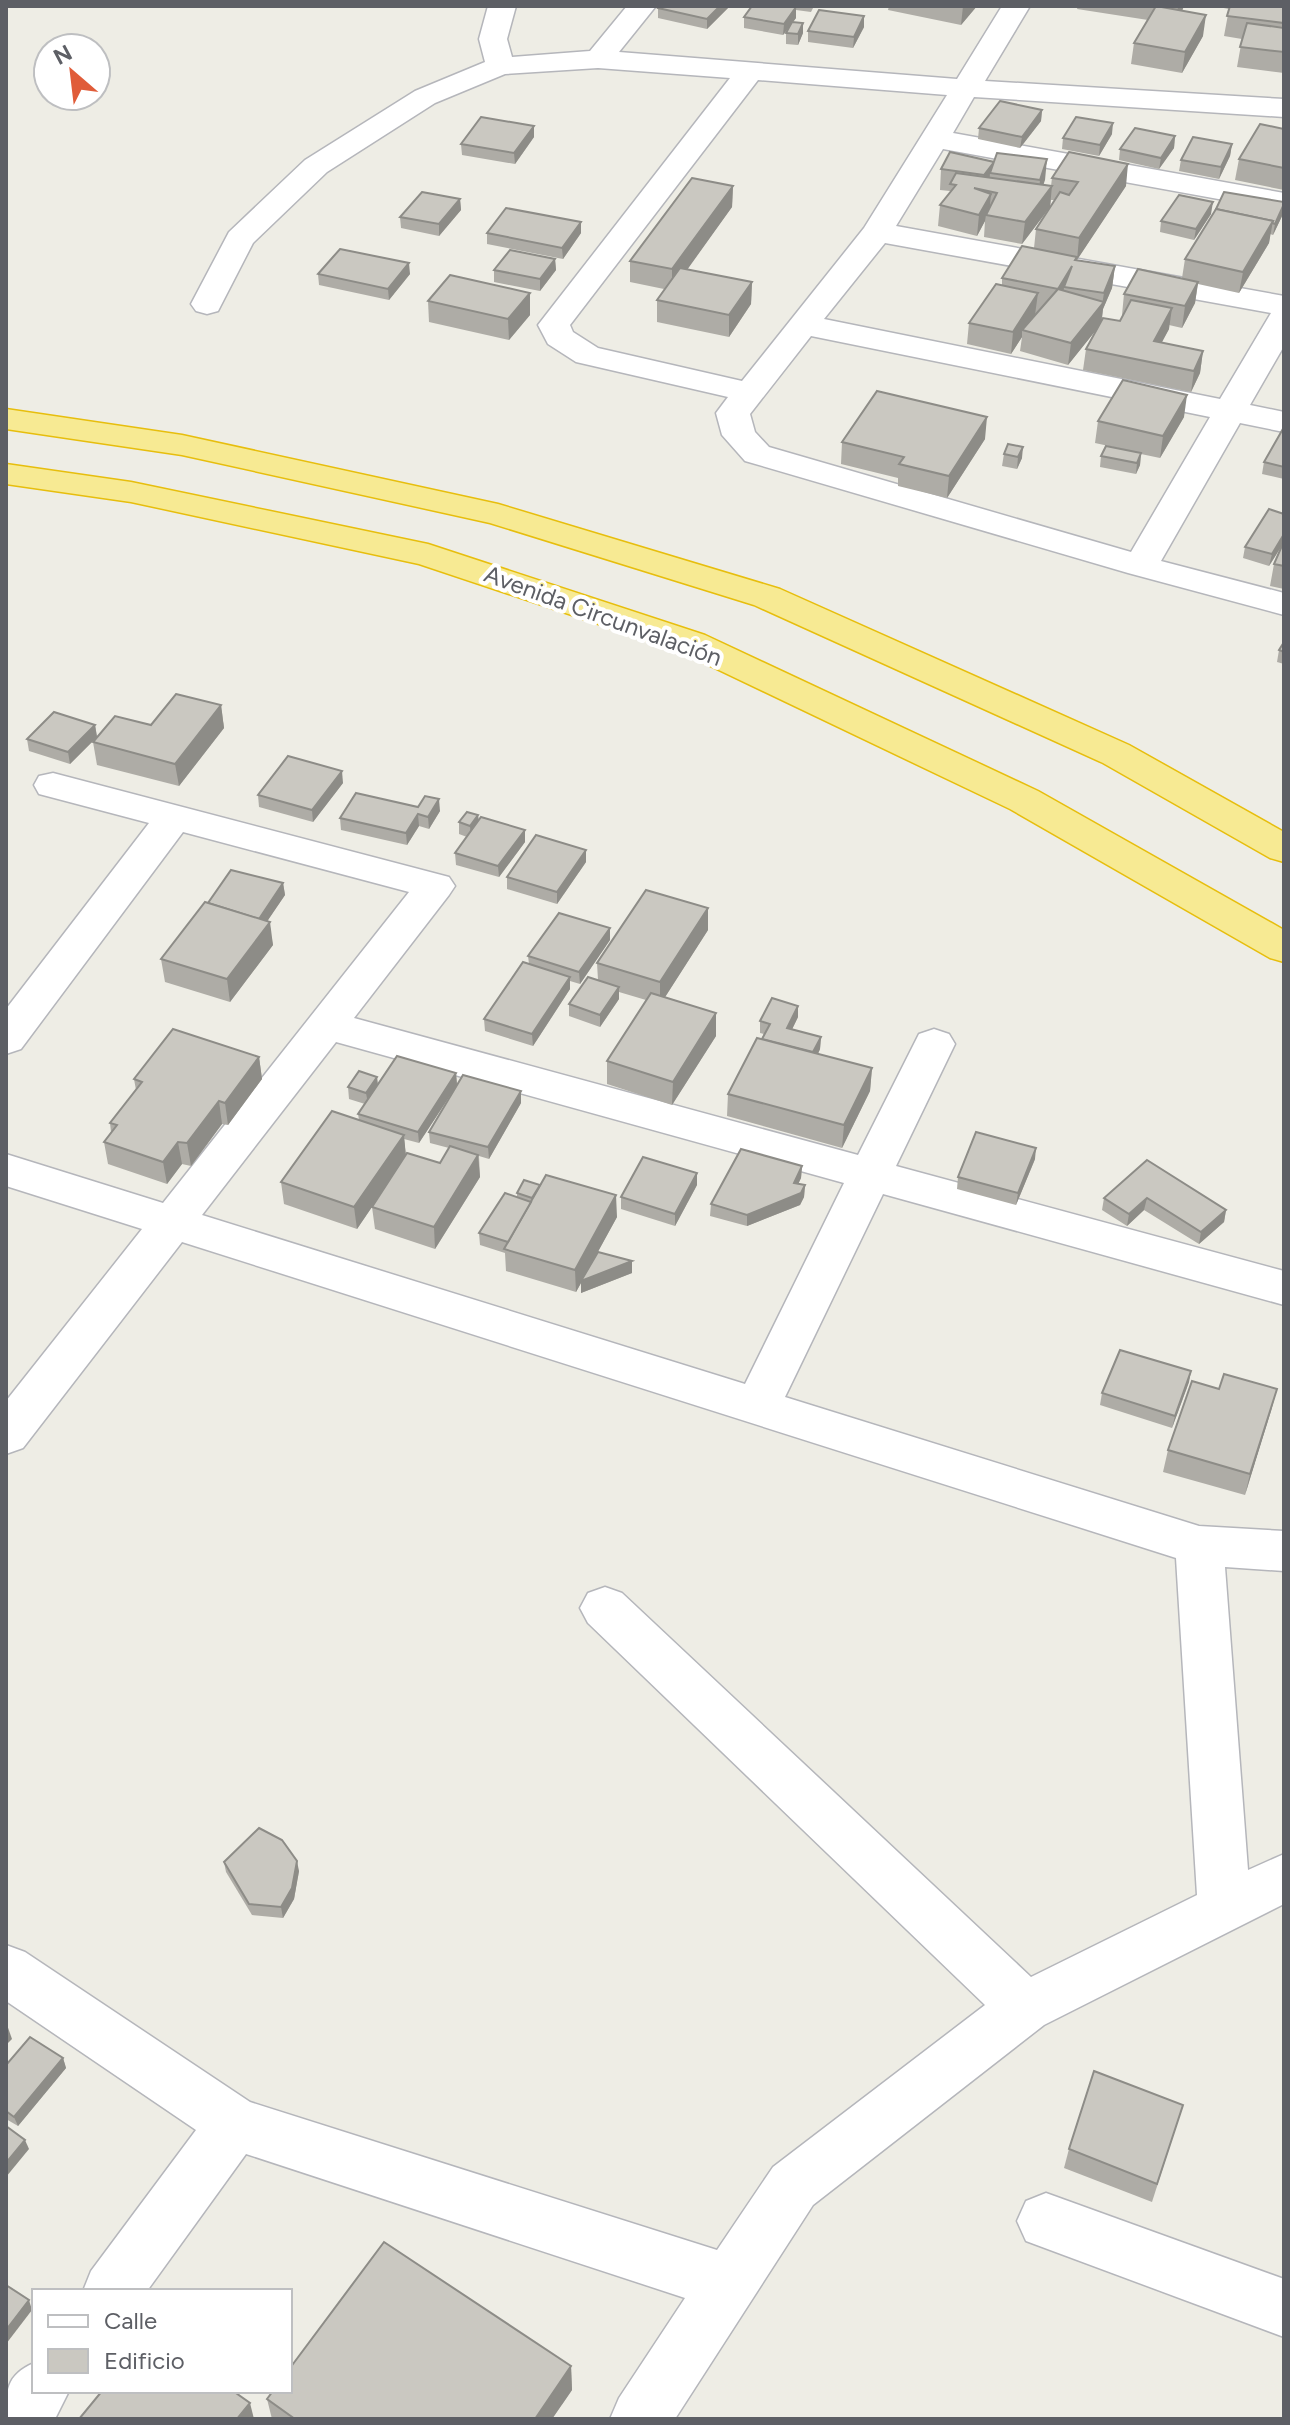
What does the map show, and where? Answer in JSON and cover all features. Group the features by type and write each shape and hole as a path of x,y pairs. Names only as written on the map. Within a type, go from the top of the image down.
{"highway":[{"path":"6,419 182,445 498,514 767,597 1116,754 1284,849"},
{"name":"Avenida Circunvalación","path":"6,474 131,492 428,555 692,643 1024,800 1284,948"}],"street":[{"path":"500,66 493,39 502,6"},
{"path":"598,59 642,6"},
{"path":"1016,6 877,232 733,413 739,435 757,454 1140,566 1284,604"},
{"path":"207,304 240,239 316,166 425,97 500,66 598,59 964,88 1284,108"},
{"path":"748,392 587,355 559,337 554,325 751,70"},
{"path":"932,138 1284,202"},
{"path":"877,232 1284,306"},
{"path":"1140,566 1284,318"},
{"path":"804,325 1284,422"},
{"path":"6,1435 435,886 53,785"},
{"path":"6,1039 174,817"},
{"path":"325,1025 1284,1288"},
{"path":"757,1407 934,1044"},
{"path":"6,1170 1199,1546 1284,1551"},
{"path":"1199,1546 1224,1906"},
{"path":"605,1608 1025,2007"},
{"path":"640,2419 793,2186 1025,2007 1284,1878"},
{"path":"6,1970 234,2124 729,2283"},
{"path":"113,2289 234,2124"},
{"path":"1046,2221 1284,2308"},
{"path":"19,2419 38,2393"}],"building":[{"path":"659,6 720,6 707,19"},
{"path":"752,6 796,7 784,24 744,17"},
{"path":"1156,6 1206,15 1185,52 1134,43"},
{"path":"1230,6 1284,6 1284,23 1227,16"},
{"path":"819,10 864,16 854,37 808,31"},
{"path":"792,22 803,23 798,34 786,33"},
{"path":"1247,23 1284,28 1284,52 1240,47"},
{"path":"1000,101 1042,110 1022,137 979,128"},
{"path":"481,117 534,126 514,153 461,144"},
{"path":"1076,117 1113,123 1100,145 1063,138"},
{"path":"1260,124 1284,129 1284,168 1239,159"},
{"path":"1135,128 1175,136 1161,158 1120,149"},
{"path":"1193,137 1232,144 1221,167 1181,160"},
{"path":"950,152 994,162 984,175 941,169"},
{"path":"1069,152 1128,164 1079,238 1036,229 1060,192 1069,195 1078,182 1052,178"},
{"path":"997,153 1047,159 1040,180 990,173"},
{"path":"956,173 1052,186 1025,222 986,215 997,193 974,188 991,194 979,215 940,205 956,185 950,184"},
{"path":"692,178 733,186 672,269 630,261"},
{"path":"422,192 460,199 439,224 400,217"},
{"path":"1224,192 1284,204 1275,224 1273,221 1216,209"},
{"path":"1179,195 1213,202 1196,229 1161,221"},
{"path":"506,208 581,222 562,248 487,233"},
{"path":"1216,209 1273,221 1243,272 1185,259"},
{"path":"1022,246 1077,257 1075,260 1115,266 1104,293 1064,287 1072,266 1058,289 1002,278"},
{"path":"340,249 409,263 388,289 318,274"},
{"path":"510,250 555,259 540,279 494,270"},
{"path":"680,268 752,282 729,315 657,300"},
{"path":"1138,269 1198,282 1185,306 1124,294"},
{"path":"450,275 530,293 508,319 428,301"},
{"path":"996,284 1038,293 1013,332 969,323"},
{"path":"1058,289 1104,302 1071,343 1022,330"},
{"path":"1131,300 1172,308 1154,341 1203,351 1194,371 1086,349 1103,318 1120,321"},
{"path":"1123,380 1187,395 1163,436 1098,421"},
{"path":"877,391 987,417 949,476 899,464 904,457 842,442"},
{"path":"1284,427 1284,467 1264,462"},
{"path":"1008,444 1023,447 1018,457 1004,454"},
{"path":"1106,446 1141,453 1137,463 1101,456"},
{"path":"1269,509 1284,514 1284,534 1272,554 1245,547"},
{"path":"1284,541 1284,566 1274,564"},
{"path":"176,694 221,705 175,764 93,742 115,716 151,725"},
{"path":"54,712 95,725 68,752 27,739"},
{"path":"288,756 342,771 312,810 258,795"},
{"path":"356,793 418,807 425,796 439,799 428,817 418,814 406,833 340,818"},
{"path":"467,812 478,815 470,826 459,822"},
{"path":"481,817 525,830 498,866 455,853"},
{"path":"536,835 586,850 557,892 507,877"},
{"path":"231,870 283,883 259,919 208,903"},
{"path":"646,890 708,908 660,982 597,963"},
{"path":"205,902 270,922 227,979 161,959"},
{"path":"559,913 610,928 579,972 528,956"},
{"path":"523,962 570,977 532,1034 484,1019"},
{"path":"588,977 619,987 600,1015 569,1004"},
{"path":"651,993 716,1013 673,1082 607,1061"},
{"path":"772,998 798,1006 787,1028 821,1037 813,1052 762,1039 770,1024 760,1021"},
{"path":"173,1029 259,1057 225,1103 219,1101 187,1143 178,1142 163,1162 104,1142 117,1125 110,1123 142,1082 134,1079"},
{"path":"757,1038 872,1068 844,1125 728,1094"},
{"path":"397,1056 456,1073 418,1132 358,1114"},
{"path":"359,1071 377,1077 366,1093 348,1087"},
{"path":"463,1075 521,1091 488,1147 429,1132"},
{"path":"332,1111 404,1135 354,1207 281,1182"},
{"path":"976,1132 1036,1148 1018,1193 958,1177"},
{"path":"450,1146 478,1155 434,1227 372,1207 407,1153 440,1163"},
{"path":"741,1149 802,1166 794,1183 805,1185 801,1193 747,1215 711,1204"},
{"path":"643,1157 697,1173 675,1214 621,1197"},
{"path":"1147,1160 1226,1210 1201,1232 1147,1198 1129,1214 1104,1198"},
{"path":"546,1175 616,1195 575,1270 504,1249"},
{"path":"524,1180 540,1185 532,1198 517,1193"},
{"path":"505,1193 531,1202 508,1242 479,1233"},
{"path":"598,1252 632,1261 581,1281"},
{"path":"1120,1350 1191,1371 1175,1416 1102,1393"},
{"path":"1224,1374 1277,1389 1250,1474 1168,1450 1192,1381 1219,1389"},
{"path":"259,1828 282,1840 297,1861 292,1888 281,1907 249,1904 224,1862"},
{"path":"30,2037 63,2058 14,2117 6,2111 6,2065"},
{"path":"1094,2071 1183,2105 1157,2184 1069,2149"},
{"path":"6,2126 25,2140 6,2163"},
{"path":"384,2242 571,2366 535,2419 295,2419 267,2399 272,2393 292,2393 292,2365"},
{"path":"6,2285 29,2300 6,2330"},
{"path":"100,2393 236,2393 250,2403 237,2419 79,2419"}]}
